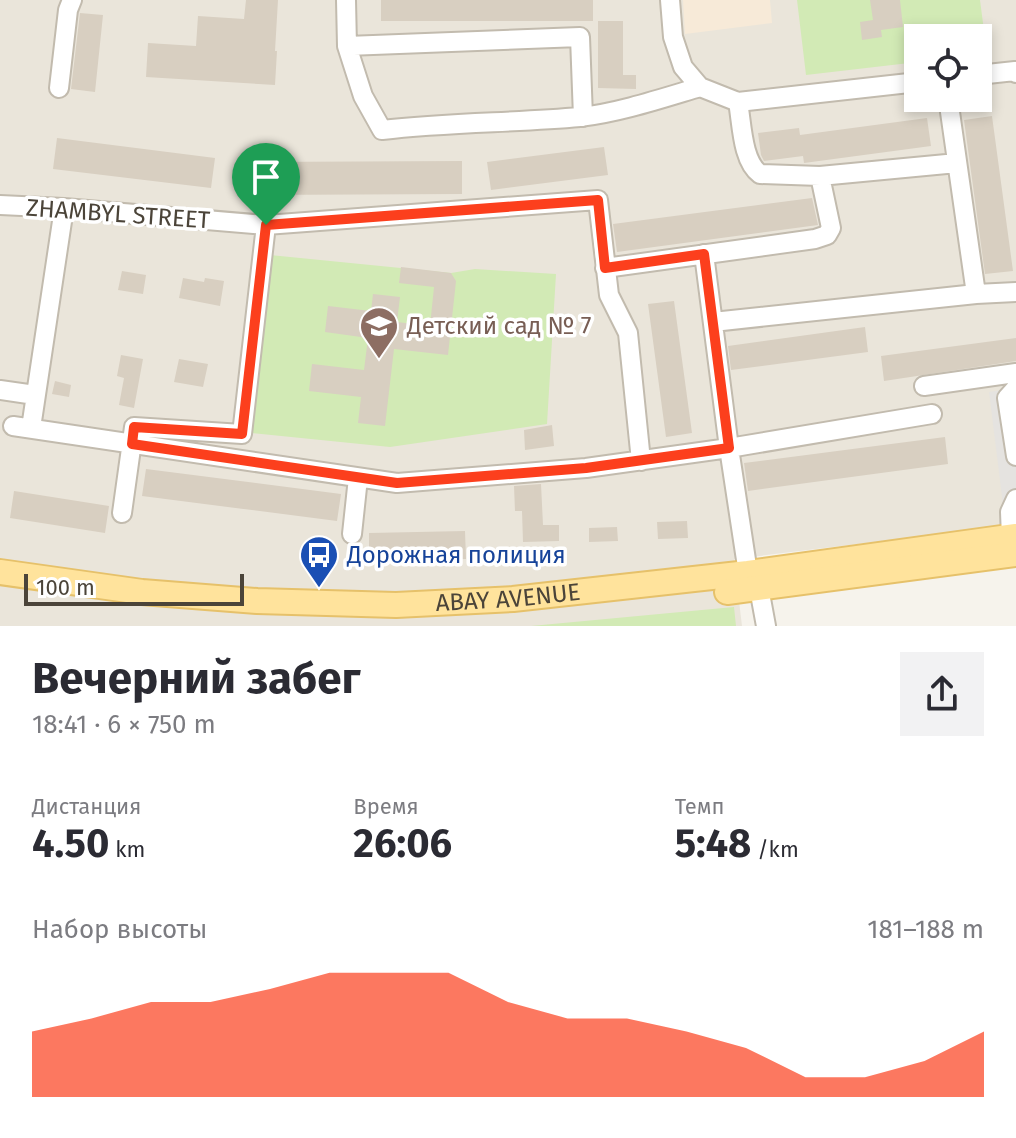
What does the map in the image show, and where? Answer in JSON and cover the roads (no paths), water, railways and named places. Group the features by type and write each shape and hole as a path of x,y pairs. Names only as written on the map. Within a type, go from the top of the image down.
{"main road":[{"name":"ABAY AVENUE","path":"0,588 141,608 256,618 396,622 514,616 1014,542"},
{"name":"ABAY AVENUE","path":"0,572 142,592 257,601 396,605 754,580"}],"street":[{"path":"59,88 68,10 72,0"},
{"path":"346,0 347,46 363,96 382,130 583,117 700,87"},
{"path":"670,0 673,37 683,67 700,87 738,102 904,84"},
{"path":"347,46 580,37 583,117"},
{"path":"992,73 1016,73"},
{"path":"738,102 748,160 760,174 820,176 957,163"},
{"path":"950,112 976,294"},
{"path":"641,461 628,333 609,295 605,268 827,235 831,228 820,176"},
{"name":"ZHAMBYL STREET","path":"0,205 266,225 598,200 605,268"},
{"path":"64,208 35,395 22,427 397,483 641,461 932,414"},
{"path":"122,513 134,427 242,434 266,225"},
{"path":"704,254 729,448 766,626"},
{"path":"713,322 1016,292"},
{"path":"924,386 1016,373"},
{"path":"1016,388 1007,398 1016,456"},
{"path":"0,390 35,395"},
{"path":"352,534 358,478"},
{"path":"1014,542 1010,512 1016,499"}],"place":[{"name":"Детский сад № 7","path":"379,360"},
{"name":"Дорожная полиция","path":"319,589"}]}
